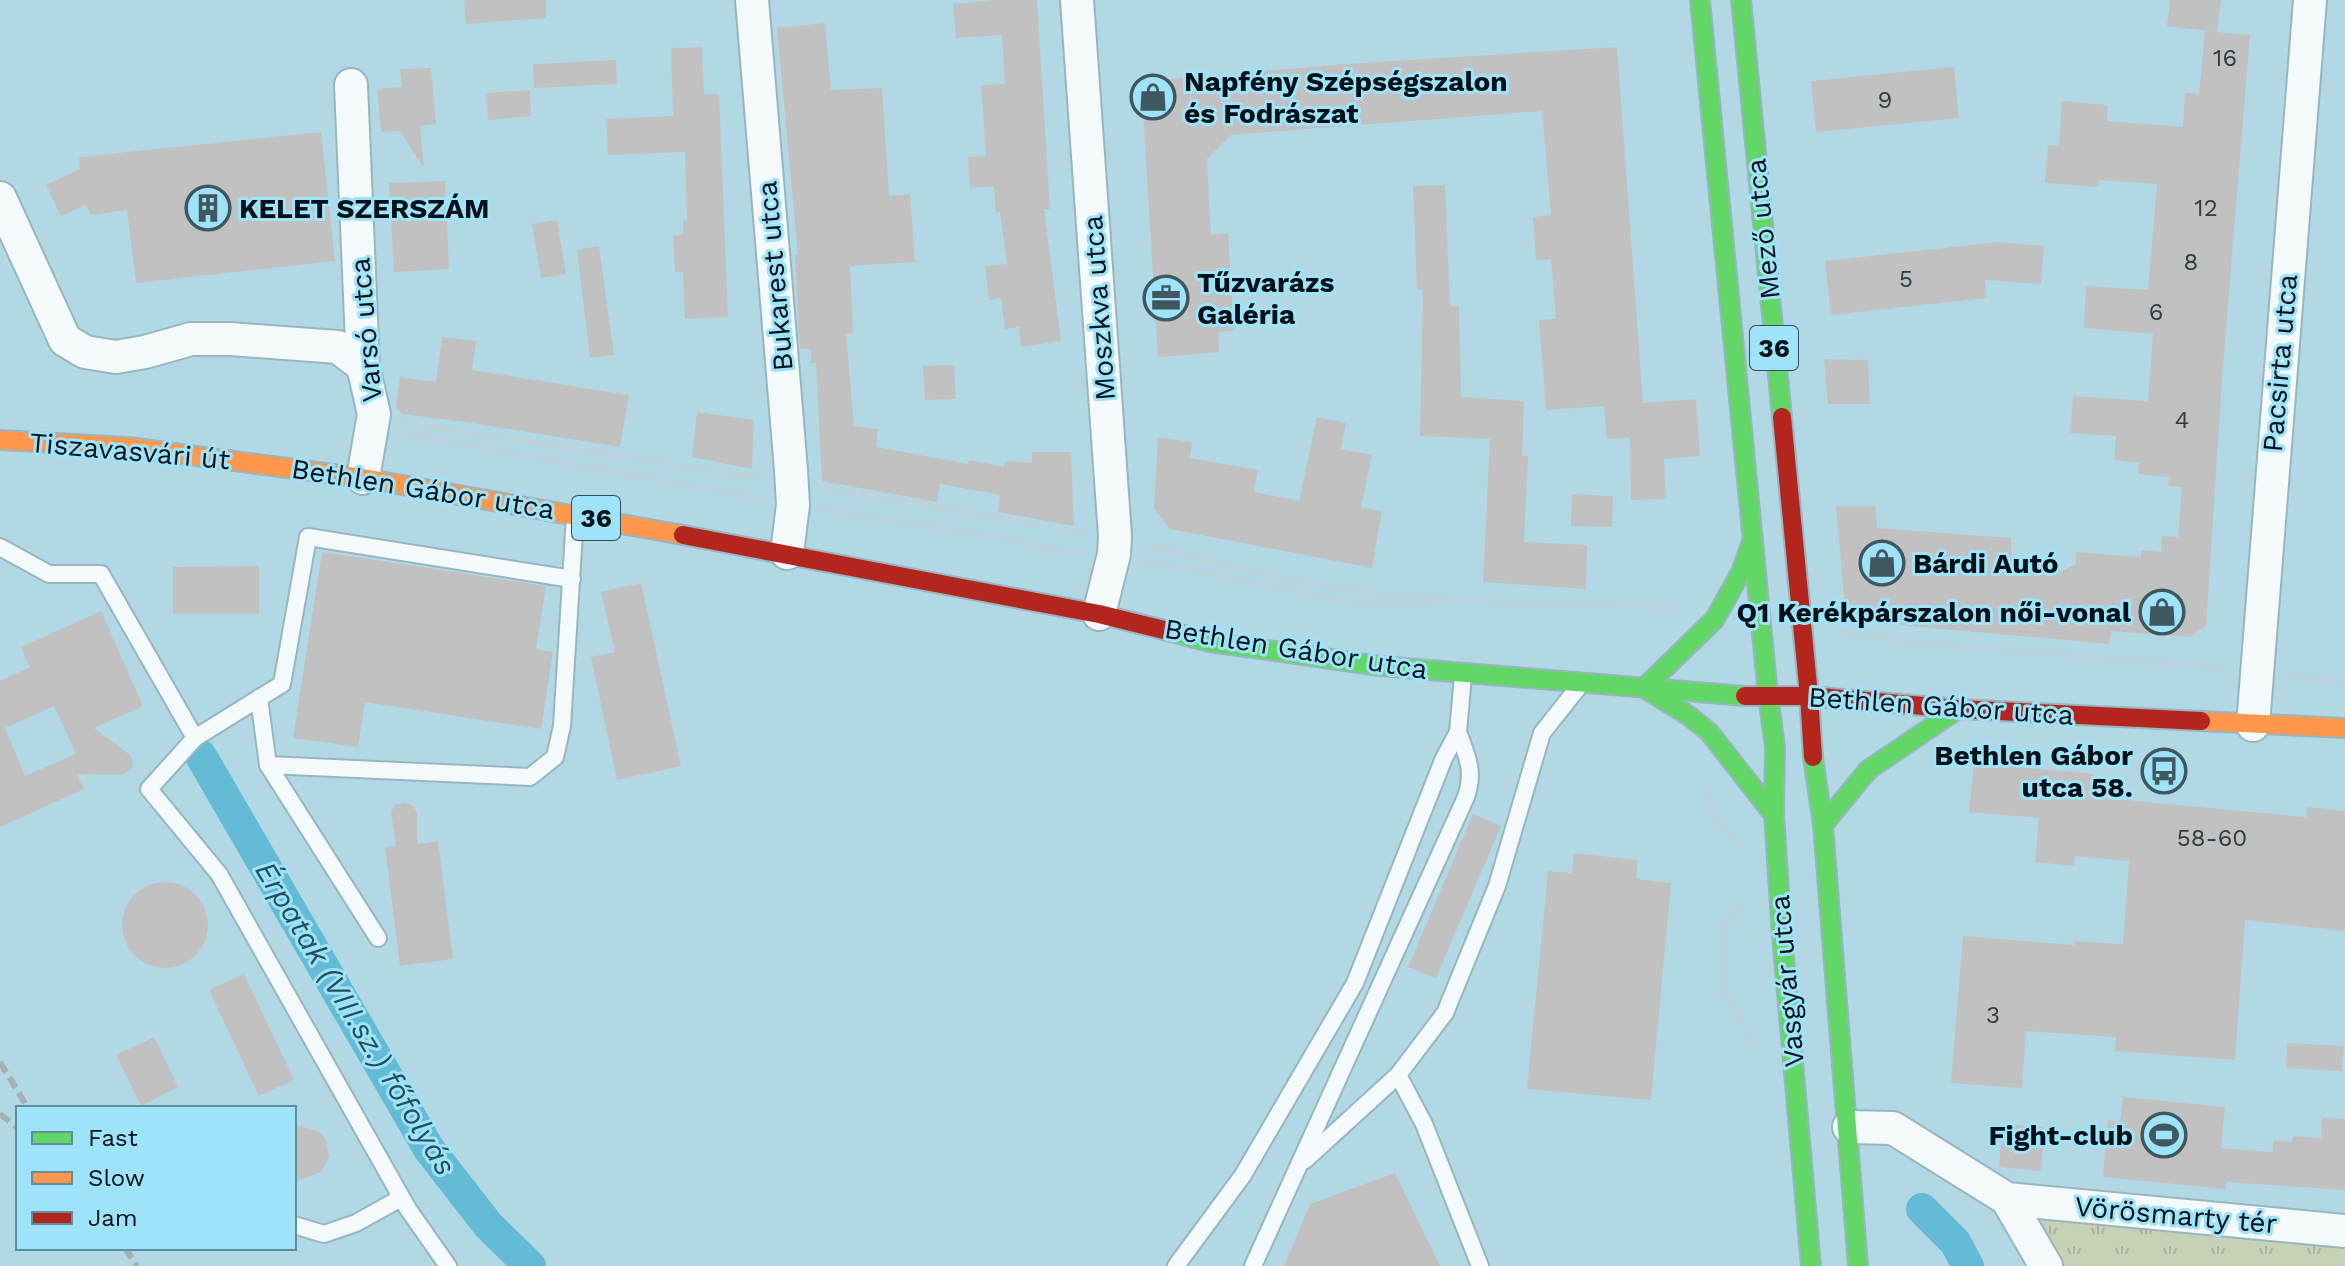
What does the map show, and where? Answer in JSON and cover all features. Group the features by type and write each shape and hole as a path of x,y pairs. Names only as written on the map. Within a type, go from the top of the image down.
{"main road":[{"name":"Mező utca","path":"1700,0 1768,695"},
{"name":"Mező utca","path":"1741,0 1809,696"},
{"name":"Tiszavasvári út","path":"0,440 128,447 260,463"},
{"name":"Bethlen Gábor utca","path":"260,463 575,514 787,553 1099,614 1210,642 1380,666 1732,696 1809,696 1958,709 2345,728"},
{"name":"36","path":"1644,688 1715,619 1741,572 1751,542"},
{"path":"1644,688 1682,711 1717,741 1774,815"},
{"name":"Vasgyár utca","path":"1768,695 1775,747 1774,815 1811,1266"},
{"name":"Vasgyár utca","path":"1809,696 1849,1127 1858,1266"},
{"path":"1823,825 1868,770 1958,709"}],"street":[{"name":"Bukarest utca","path":"752,0 792,494 787,553"},
{"name":"Moszkva utca","path":"1077,0 1114,545 1099,614"},
{"name":"Pacsirta utca","path":"2253,725 2310,0"},
{"name":"Varsó utca","path":"351,85 363,366 374,414 363,478"},
{"path":"0,198 65,340 85,352 116,357 191,339 230,339 338,347 363,366"},
{"name":"Vörösmarty tér","path":"1849,1127 1893,1128 2007,1199 2345,1231"},
{"name":"Vörösmarty tér","path":"2007,1199 2046,1266"}],"lane":[{"path":"268,765 530,777 555,757 562,726 575,514"},
{"path":"448,1266 401,1198 219,874 149,789 195,738 282,684 308,537 572,579"},
{"path":"0,547 49,574 101,574 195,738"},
{"path":"1176,1266 1243,1175 1355,983 1444,758 1458,732 1463,674"},
{"path":"1298,1167 1398,1075 1445,1013 1497,886 1542,733 1581,683"},
{"path":"259,698 268,765 378,938"},
{"path":"1253,1266 1469,789 1471,767 1458,732"},
{"path":"1398,1075 1424,1124 1480,1266"},
{"path":"296,1226 324,1234 356,1223 401,1198"}],"path":[{"path":"370,428 388,420 792,494 1052,550 1074,552 1114,545 1359,603 1397,605 1468,599"},
{"path":"370,428 1114,545 1337,588 1468,599 1679,609"},
{"path":"1827,632 1863,634 1894,641 2256,670 2345,683"},
{"path":"1723,752 1712,765 1708,797 1712,815 1745,852"},
{"path":"1748,896 1725,925 1724,989 1754,1049"}],"green space":[{"path":"2007,1199 2345,1231 2345,1266 2046,1266"}],"building":[{"path":"464,0 546,0 546,18 466,24"},
{"path":"1037,0 1050,209 1044,209 1061,341 1021,347 1019,327 1005,329 1001,298 989,300 985,266 1007,264 1000,212 996,213 994,186 970,188 968,157 986,156 981,85 1005,84 1002,35 956,38 953,4"},
{"path":"2170,0 2221,0 2217,32 2167,26"},
{"path":"825,23 831,90 882,88 889,196 910,194 915,262 850,266 853,333 846,334 854,426 878,429 876,447 968,464 969,460 1004,467 1005,461 1032,463 1032,452 1071,452 1074,526 998,512 1000,495 940,484 937,502 822,481 816,363 811,363 811,349 800,349 795,255 798,255 777,28"},
{"path":"2205,31 2250,35 2206,626 2190,637 2111,631 2109,644 1846,620 1836,506 1875,506 1877,528 2011,538 2012,563 2056,574 2076,564 2076,552 2141,557 2141,550 2161,552 2162,536 2178,537 2182,487 2168,486 2169,477 2138,474 2139,463 2114,460 2116,436 2070,433 2073,396 2148,401 2153,334 2084,328 2086,286 2148,290 2157,184 2099,180 2098,187 2045,183 2048,145 2059,146 2062,101 2108,105 2107,121 2183,127 2185,93 2199,94"},
{"path":"702,47 704,94 719,94 728,317 685,319 683,272 675,272 673,235 683,235 683,220 687,220 685,152 608,155 606,119 673,116 671,48"},
{"path":"1617,47 1643,403 1696,399 1700,456 1664,459 1666,499 1631,500 1630,438 1607,439 1604,406 1546,410 1539,320 1556,319 1551,259 1536,260 1533,217 1551,215 1542,111 1231,135 1207,159 1211,235 1228,233 1234,331 1218,332 1219,352 1158,357 1142,95 1135,87 1152,72 1159,80 1346,64"},
{"path":"616,60 617,84 534,88 533,64"},
{"path":"1954,67 1959,118 1816,132 1811,81"},
{"path":"431,68 436,124 420,126 424,168 400,131 381,132 377,89 402,87 400,69"},
{"path":"530,90 531,116 488,120 486,93"},
{"name":"KELET SZERSZÁM","path":"321,132 335,261 136,283 127,210 91,215 86,205 61,216 46,185 80,169 79,157"},
{"path":"445,181 449,269 394,272 389,183"},
{"path":"1445,185 1450,306 1459,306 1461,397 1524,401 1522,456 1528,456 1524,542 1587,545 1586,589 1483,582 1490,439 1420,436 1423,290 1417,289 1413,186"},
{"path":"557,220 566,274 541,278 532,224"},
{"path":"1999,242 2044,246 2041,284 1985,280 1986,298 1831,315 1825,261"},
{"path":"599,246 614,355 590,358 577,250"},
{"path":"442,337 476,341 472,370 629,395 620,447 402,414 396,407 400,377 436,382"},
{"path":"1824,359 1868,360 1870,404 1828,404"},
{"path":"954,365 956,399 925,400 923,366"},
{"path":"697,412 754,420 752,469 692,457"},
{"path":"1317,417 1346,423 1341,449 1372,455 1361,508 1382,511 1372,568 1170,529 1154,509 1158,437 1192,442 1190,458 1258,470 1254,492 1299,501"},
{"path":"1572,494 1613,496 1612,527 1571,526"},
{"path":"322,552 546,586 536,649 553,652 541,729 365,702 358,747 293,738"},
{"path":"259,566 259,614 173,614 173,567"},
{"path":"641,583 681,766 617,780 591,657 615,652 601,592"},
{"path":"101,611 143,706 94,728 130,755 132,769 122,775 77,774 84,789 0,827 0,681 30,667 21,647","holes":["54,706 76,754 25,776 5,728"]},
{"path":"1974,763 2094,774 2092,797 2306,817 2307,807 2345,811 2345,931 2245,920 2235,1060 2115,1051 2116,1037 2026,1031 2022,1088 1951,1083 1963,936 2074,945 2074,941 2123,944 2129,861 2075,856 2074,866 2035,862 2039,818 1969,812"},
{"path":"395,805 412,805 417,813 417,844 438,841 453,959 400,966 385,847 396,846 391,812"},
{"path":"1473,814 1501,826 1436,978 1408,967"},
{"path":"1574,853 1638,860 1636,879 1671,883 1651,1100 1527,1089 1548,871 1572,873"},
{"path":"157,882 173,882 196,894 205,908 208,925 205,942 196,956 173,968 157,968 141,961 129,949 122,933 122,917 129,901 141,889"},
{"path":"244,974 294,1080 259,1096 209,990"},
{"path":"154,1037 178,1087 141,1106 116,1055"},
{"path":"2287,1043 2344,1046 2342,1071 2286,1068"},
{"name":"Fight-club","path":"2123,1097 2225,1107 2221,1148 2273,1152 2273,1141 2292,1142 2293,1136 2321,1138 2322,1118 2345,1119 2345,1190 2226,1182 2226,1189 2103,1177 2108,1120 2120,1122"},
{"path":"2003,1124 2045,1127 2041,1171 1999,1167"},
{"path":"296,1125 321,1133 326,1140 329,1157 321,1172 296,1181"},
{"path":"1395,1173 1440,1266 1284,1266 1310,1204"}],"waterway":[{"name":"Érpatak (VIII.sz.) főfolyás","path":"201,756 429,1149 488,1225 530,1266"},
{"name":"Érpatak (VIII.sz.) főfolyás","path":"1922,1209 1955,1242 1968,1266"}],"railway":[{"path":"0,1062 27,1106"},
{"path":"0,1114 16,1126"},
{"path":"126,1250 137,1266"}],"traffic: fast":[{"path":"1700,0 1768,695"},
{"path":"1741,0 1782,417"},
{"path":"1644,688 1715,619 1741,572 1751,545"},
{"path":"1172,632 1210,642 1380,666 1745,696"},
{"path":"1646,689 1709,732 1774,815"},
{"path":"1768,695 1775,747 1774,815 1782,936 1811,1266"},
{"path":"1823,825 1868,770 1958,709"},
{"path":"1813,757 1823,825 1858,1266"}],"traffic: slow":[{"path":"0,440 128,447 363,478 683,535"},
{"path":"2201,721 2345,728"}],"traffic: jam":[{"path":"1745,696 1809,696 1782,417"},
{"path":"683,535 1099,614 1172,632"},
{"path":"1813,757 1809,696 1958,709 2201,721"}],"place":[{"name":"Napfény Szépségszalon és Fodrászat","path":"1153,97"},
{"name":"KELET SZERSZÁM","path":"208,208"},
{"name":"Tűzvarázs Galéria","path":"1166,298"},
{"name":"Bárdi Autó","path":"1882,563"},
{"name":"Q1 Kerékpárszalon női-vonal","path":"2162,612"},
{"name":"Bethlen Gábor utca 58.","path":"2164,771"},
{"name":"Fight-club","path":"2164,1135"}]}
